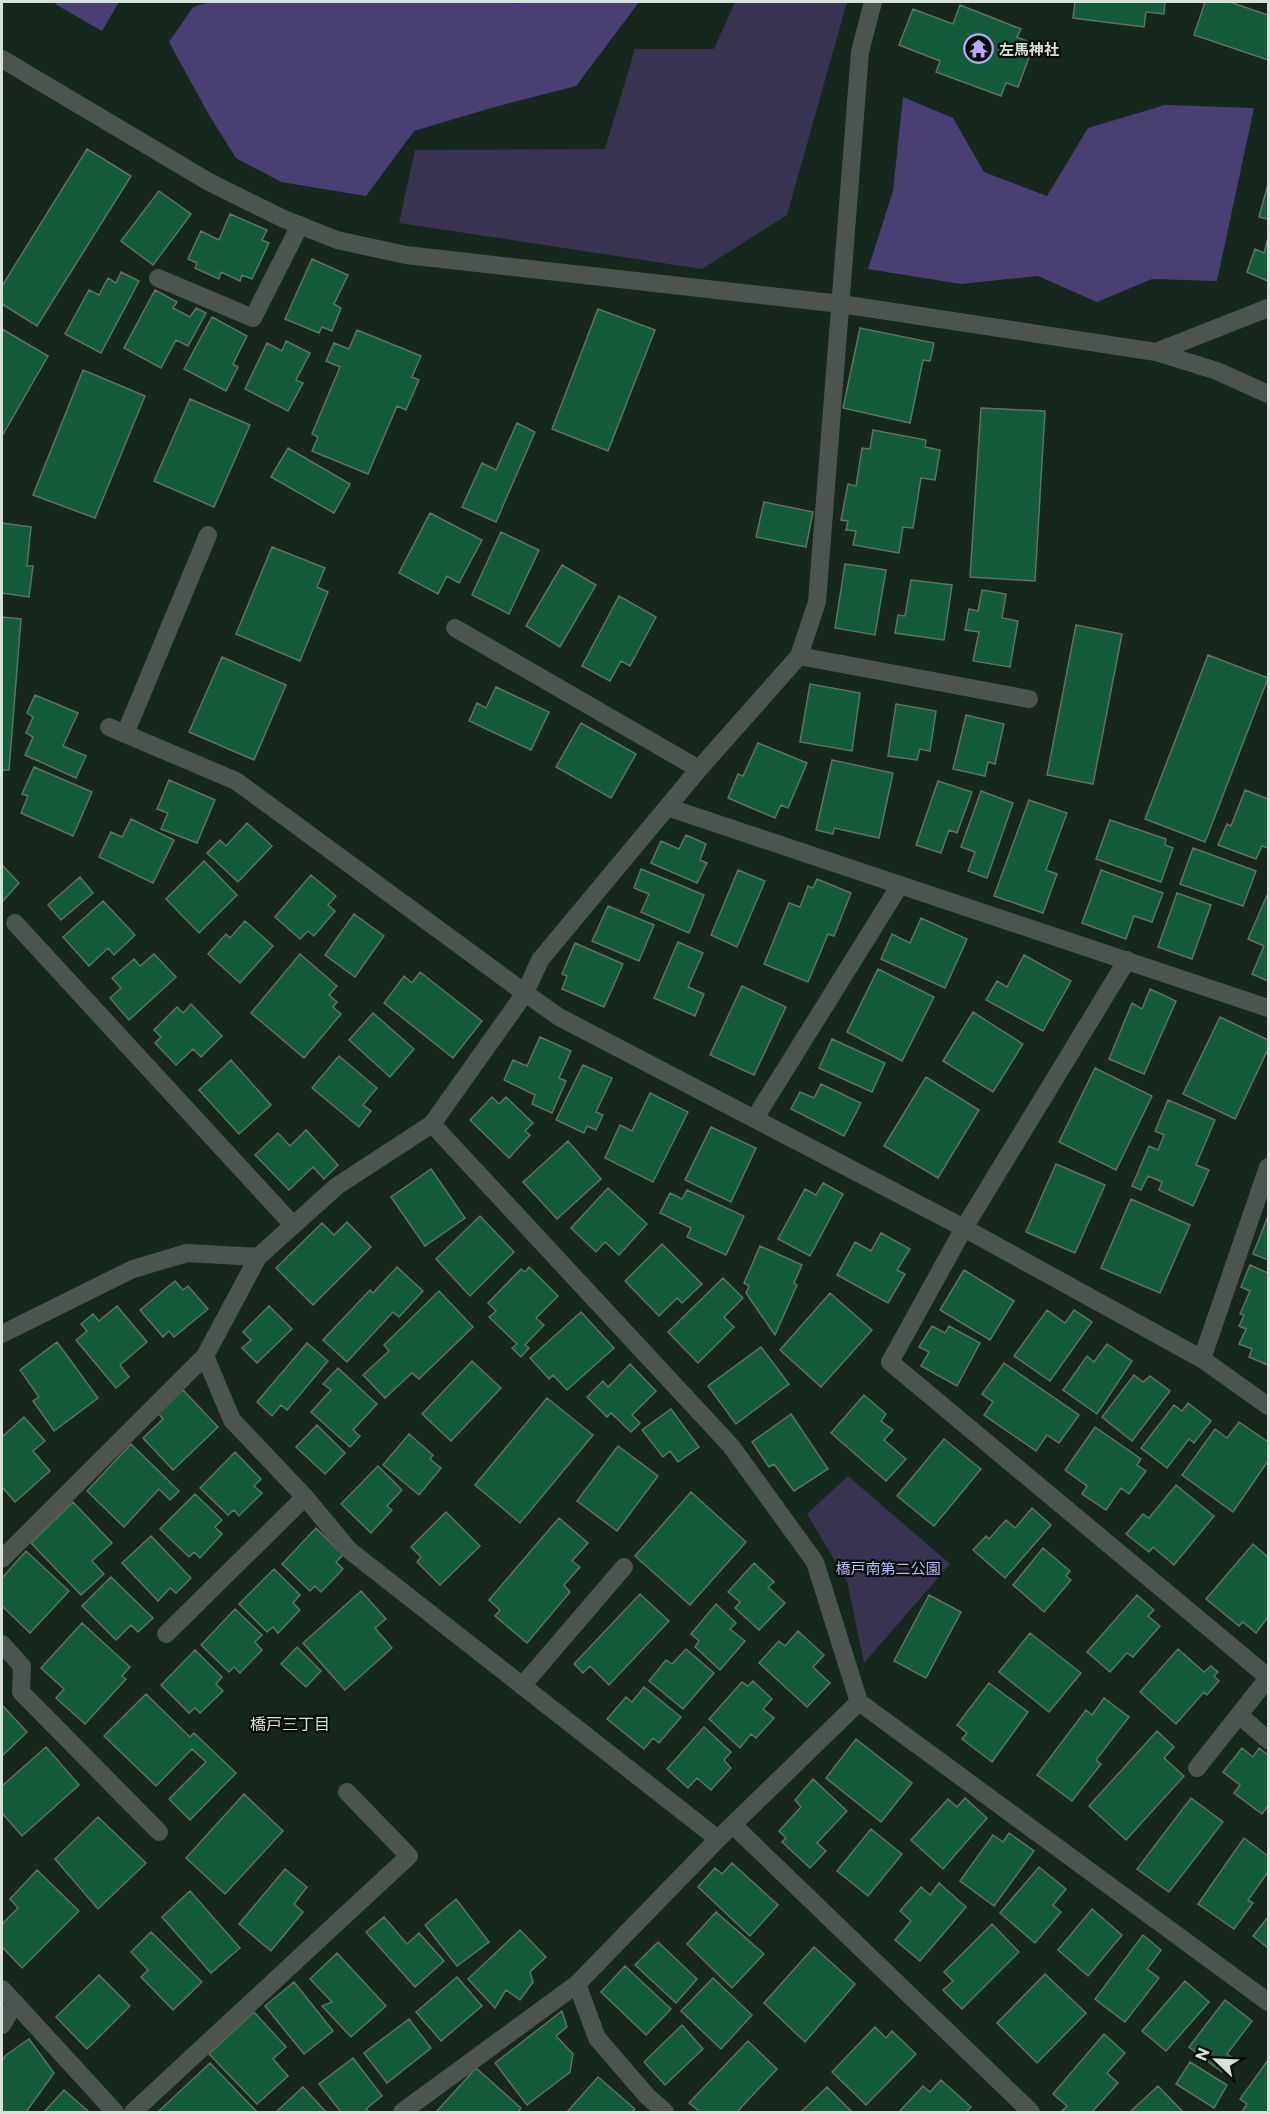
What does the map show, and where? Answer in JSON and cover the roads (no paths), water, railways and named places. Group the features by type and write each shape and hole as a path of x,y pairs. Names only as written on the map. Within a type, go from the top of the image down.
{"street":[{"path":"2,1559 205,1356 258,1257 337,1186 432,1124 525,993 540,960 699,769 799,656 817,602 860,52 873,2"},
{"path":"2,59 208,182 337,240 406,255 840,304 1156,352 1217,371 1269,394"},
{"path":"158,278 253,318 300,225"},
{"path":"1156,352 1269,308"},
{"path":"208,535 117,730 236,781 559,1017 964,1228 1202,1359 1269,1406"},
{"path":"455,628 699,769"},
{"path":"799,656 1029,699"},
{"path":"667,807 1269,1008"},
{"path":"754,1118 900,885"},
{"path":"15,923 293,1225"},
{"path":"1127,960 964,1228 890,1362 1268,1677 1197,1768"},
{"path":"432,1124 730,1446 815,1562 859,1702 1269,2002"},
{"path":"1202,1359 1269,1167"},
{"path":"2,1334 134,1269 187,1253 258,1257"},
{"path":"205,1356 232,1420 305,1497 349,1550 718,1839"},
{"path":"166,1634 305,1497"},
{"path":"522,1686 624,1567"},
{"path":"2,1644 22,1666 21,1692 159,1832"},
{"path":"402,2112 577,1984 718,1839 859,1702"},
{"path":"1239,1715 1269,1740"},
{"path":"133,2112 409,1856 347,1792"},
{"path":"734,1825 1031,2112"},
{"path":"577,1984 597,2038 647,2096 665,2112"},
{"path":"2,1989 115,2112"},
{"path":"2,2025 15,2003"}],"place":[{"name":"左馬神社","path":"978,49"}],"district":[{"name":"橋戸三丁目","path":"290,1723"}],"park label":[{"name":"橋戸南第二公園","path":"888,1568"}]}
